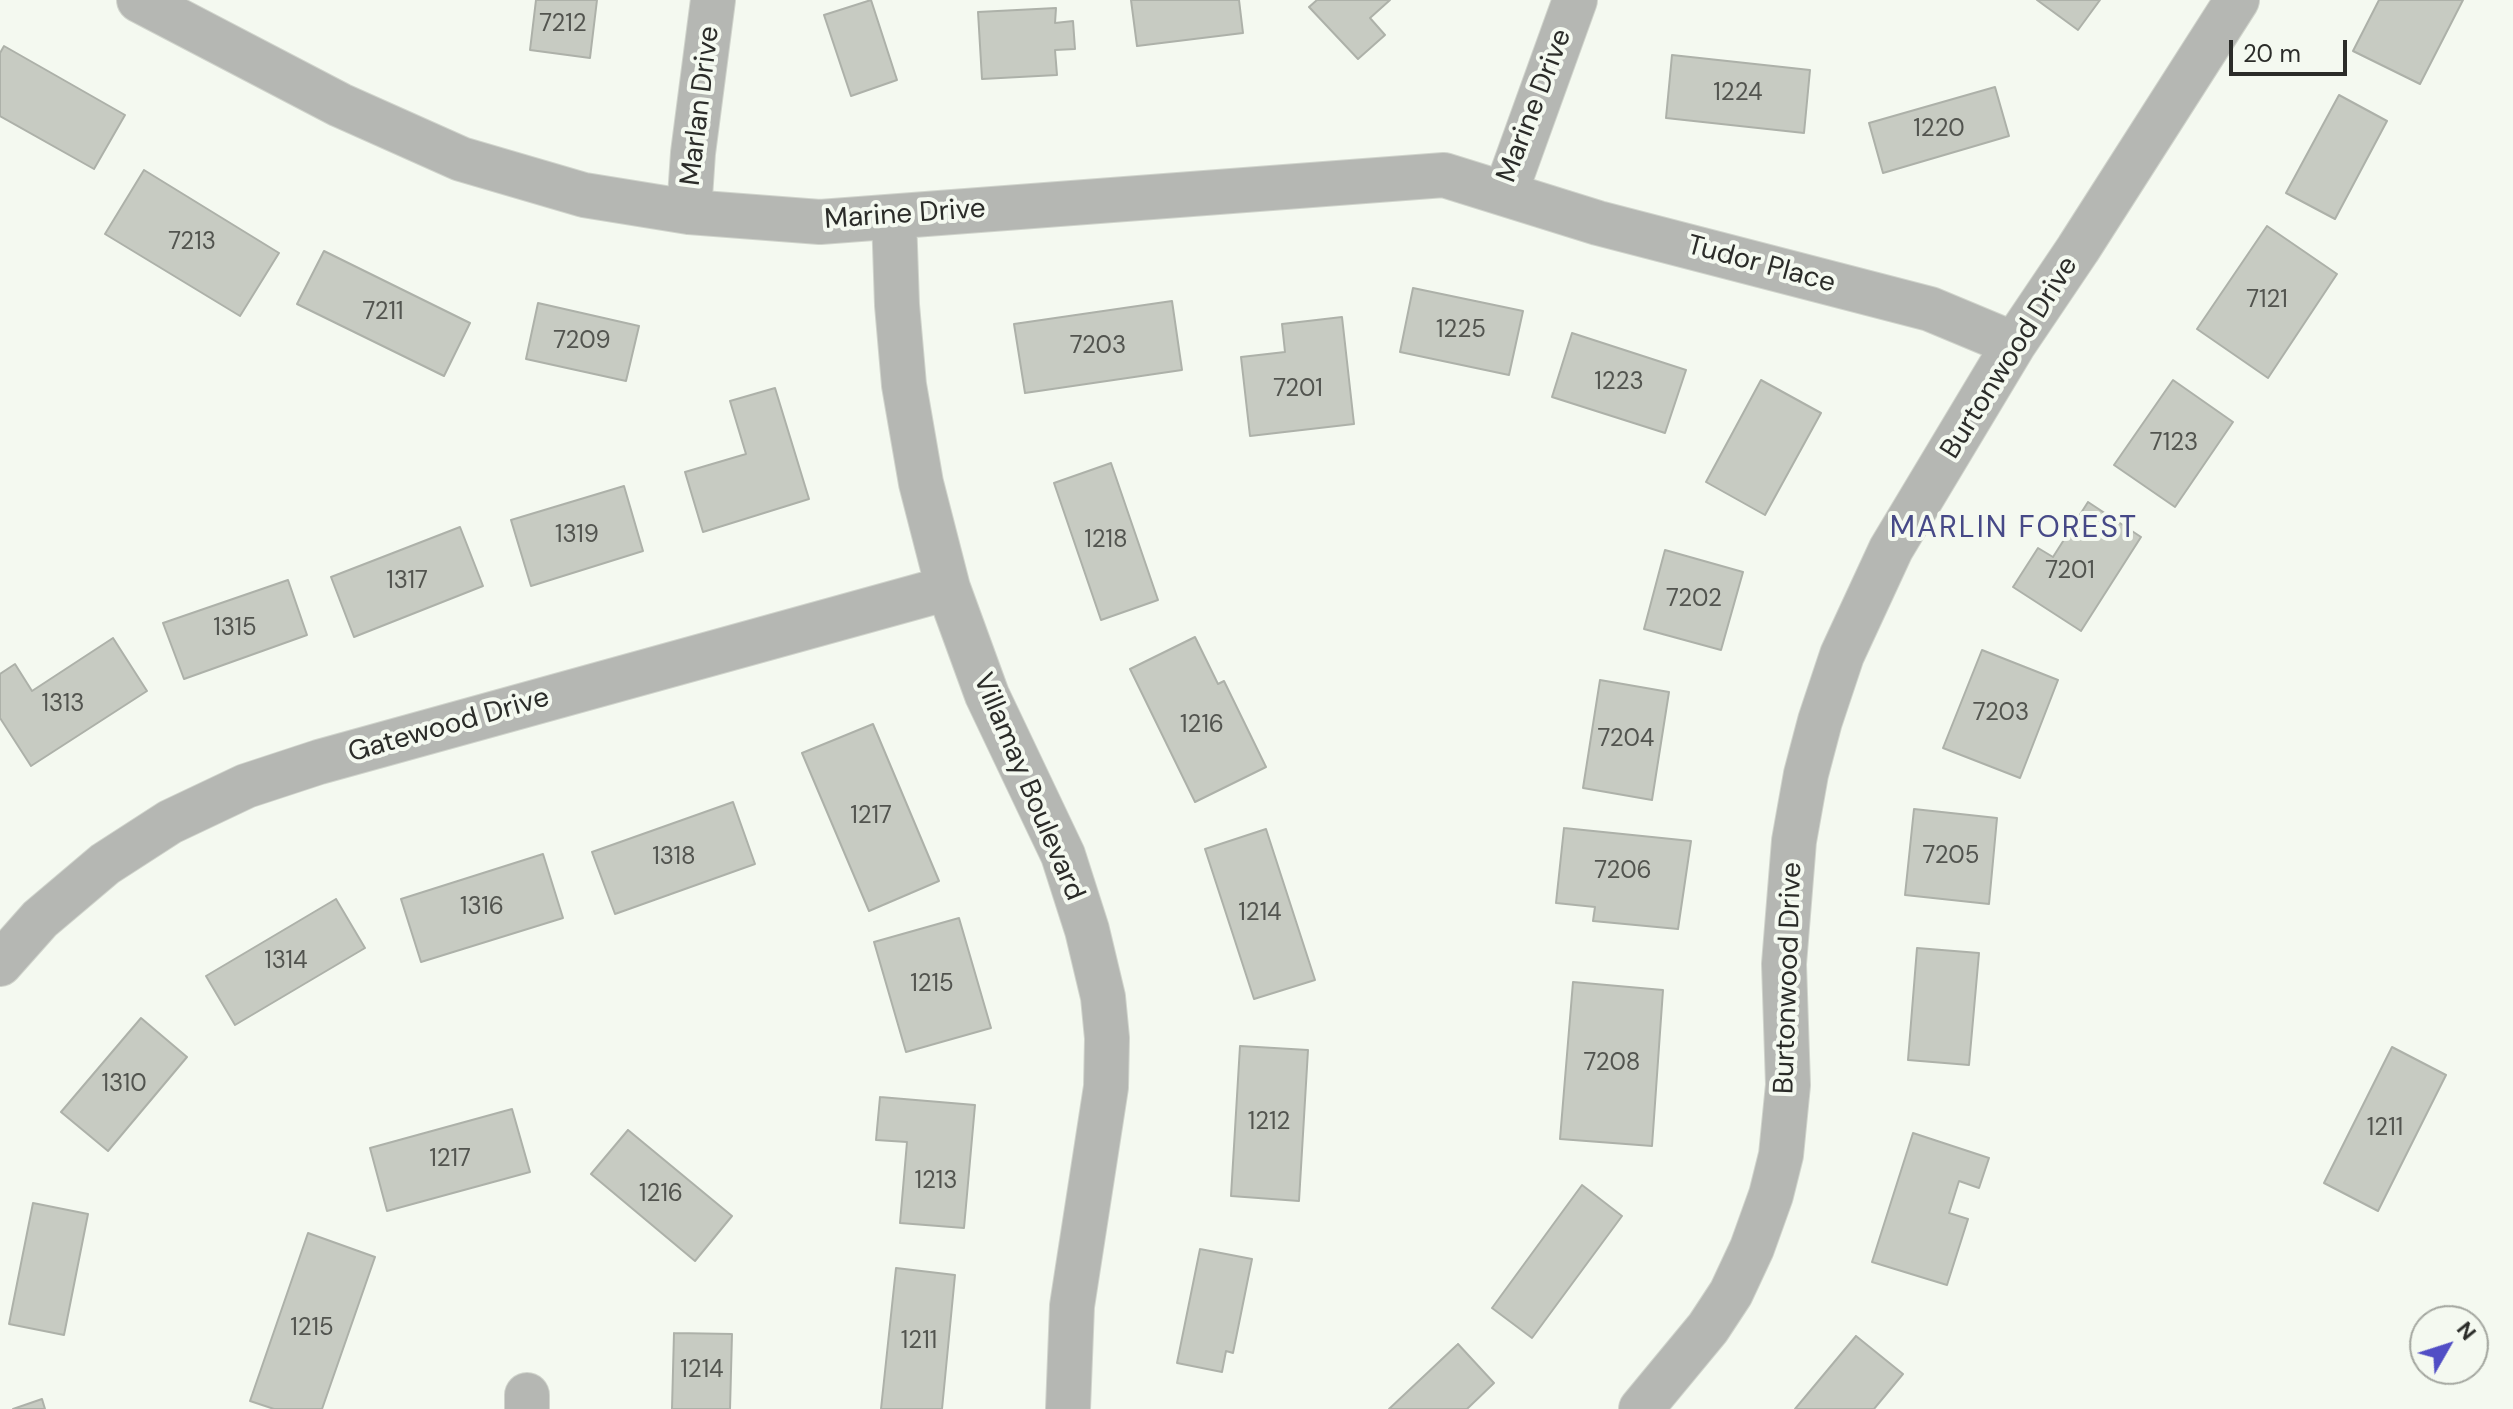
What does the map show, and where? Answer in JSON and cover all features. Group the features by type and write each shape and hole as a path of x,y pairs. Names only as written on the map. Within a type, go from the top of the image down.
{"street":[{"name":"Marine Drive","path":"139,0 340,105 461,159 584,195 689,212 820,222 1424,174 1444,175 1505,194 1575,0"},
{"name":"Marlan Drive","path":"689,212 693,153 713,0"},
{"name":"Burtonwood Drive","path":"1641,1409 1708,1328 1731,1293 1752,1248 1771,1195 1781,1155 1788,1085 1784,964 1794,841 1816,734 1842,655 1891,549 2014,344 2237,0"},
{"name":"Tudor Place","path":"1505,194 1598,223 1930,309 2014,344"},
{"name":"Villamay Boulevard","path":"894,217 904,385 921,483 948,588 987,695 1063,855 1087,930 1103,997 1107,1038 1106,1087 1072,1306 1068,1409"},
{"name":"Gatewood Drive","path":"0,964 40,919 105,864 170,822 246,786 319,762 948,588"}],"building":[{"path":"536,0 597,0 590,58 530,50"},
{"path":"871,0 897,80 851,96 824,15"},
{"path":"1131,0 1239,0 1243,33 1137,46"},
{"path":"1317,0 1390,0 1370,18 1385,35 1358,59 1309,7"},
{"path":"2037,0 2100,0 2078,30"},
{"path":"2379,0 2463,0 2420,84 2353,51"},
{"path":"1056,8 1055,23 1073,21 1075,49 1055,50 1057,75 982,79 978,12"},
{"path":"4,46 125,115 94,169 0,116 0,53"},
{"path":"1672,55 1810,70 1804,133 1666,118"},
{"path":"1995,87 2009,136 1883,173 1869,123"},
{"path":"2339,95 2387,121 2335,219 2286,193"},
{"path":"144,170 279,253 240,316 105,234"},
{"path":"2267,226 2337,274 2268,378 2197,329"},
{"path":"324,251 470,323 444,376 297,304"},
{"path":"1413,288 1523,311 1509,375 1400,352"},
{"path":"1172,301 1182,370 1025,393 1014,324"},
{"path":"538,303 639,326 626,381 526,359"},
{"path":"1342,317 1354,424 1250,436 1241,357 1285,352 1282,324"},
{"path":"1572,333 1686,370 1665,433 1552,397"},
{"path":"1761,380 1821,413 1765,515 1706,482"},
{"path":"2173,380 2233,422 2175,507 2114,465"},
{"path":"775,388 809,499 703,532 685,472 746,454 730,401"},
{"path":"1111,463 1158,600 1101,620 1054,483"},
{"path":"624,486 643,551 531,586 511,520"},
{"path":"2088,502 2141,537 2081,631 2013,587 2038,548 2053,557"},
{"path":"460,527 483,586 354,637 331,577"},
{"path":"1665,550 1743,572 1721,650 1644,629"},
{"path":"288,580 307,635 184,679 163,623"},
{"path":"1195,637 1218,684 1224,681 1266,767 1195,802 1130,669"},
{"path":"113,638 147,691 31,766 0,718 0,674 15,664 32,691"},
{"path":"1982,650 2058,680 2020,778 1943,748"},
{"path":"1600,680 1669,692 1652,800 1583,788"},
{"path":"873,724 939,881 869,911 802,753"},
{"path":"733,802 755,864 615,914 592,852"},
{"path":"1914,809 1997,818 1989,904 1905,895"},
{"path":"1564,828 1691,841 1678,929 1593,921 1595,907 1556,903"},
{"path":"1266,829 1315,980 1254,999 1205,849"},
{"path":"543,854 563,918 421,962 401,899"},
{"path":"336,899 365,948 235,1025 206,976"},
{"path":"959,918 991,1028 906,1052 874,942"},
{"path":"1917,948 1979,953 1969,1065 1908,1060"},
{"path":"1573,982 1663,990 1652,1146 1560,1139"},
{"path":"141,1018 187,1057 108,1151 61,1112"},
{"path":"1240,1046 1308,1050 1299,1201 1231,1196"},
{"path":"2392,1047 2446,1075 2378,1211 2324,1183"},
{"path":"880,1097 975,1105 964,1228 900,1223 907,1142 876,1140"},
{"path":"512,1109 530,1172 387,1211 370,1148"},
{"path":"628,1130 732,1216 695,1261 591,1174"},
{"path":"1913,1133 1989,1158 1979,1188 1959,1181 1949,1213 1968,1219 1947,1285 1872,1262"},
{"path":"1582,1185 1622,1216 1532,1338 1492,1308"},
{"path":"33,1203 88,1214 64,1335 9,1324"},
{"path":"308,1233 375,1257 322,1409 274,1409 250,1401"},
{"path":"1200,1249 1252,1259 1233,1353 1226,1351 1222,1372 1177,1363"},
{"path":"896,1268 955,1275 942,1409 881,1409"},
{"path":"674,1333 732,1334 730,1409 672,1409"},
{"path":"1856,1336 1903,1374 1874,1409 1795,1409"},
{"path":"1458,1344 1494,1383 1467,1409 1389,1409"},
{"path":"42,1399 45,1409 13,1409"}],"district":[{"name":"MARLIN FOREST","path":"2014,529"}]}
